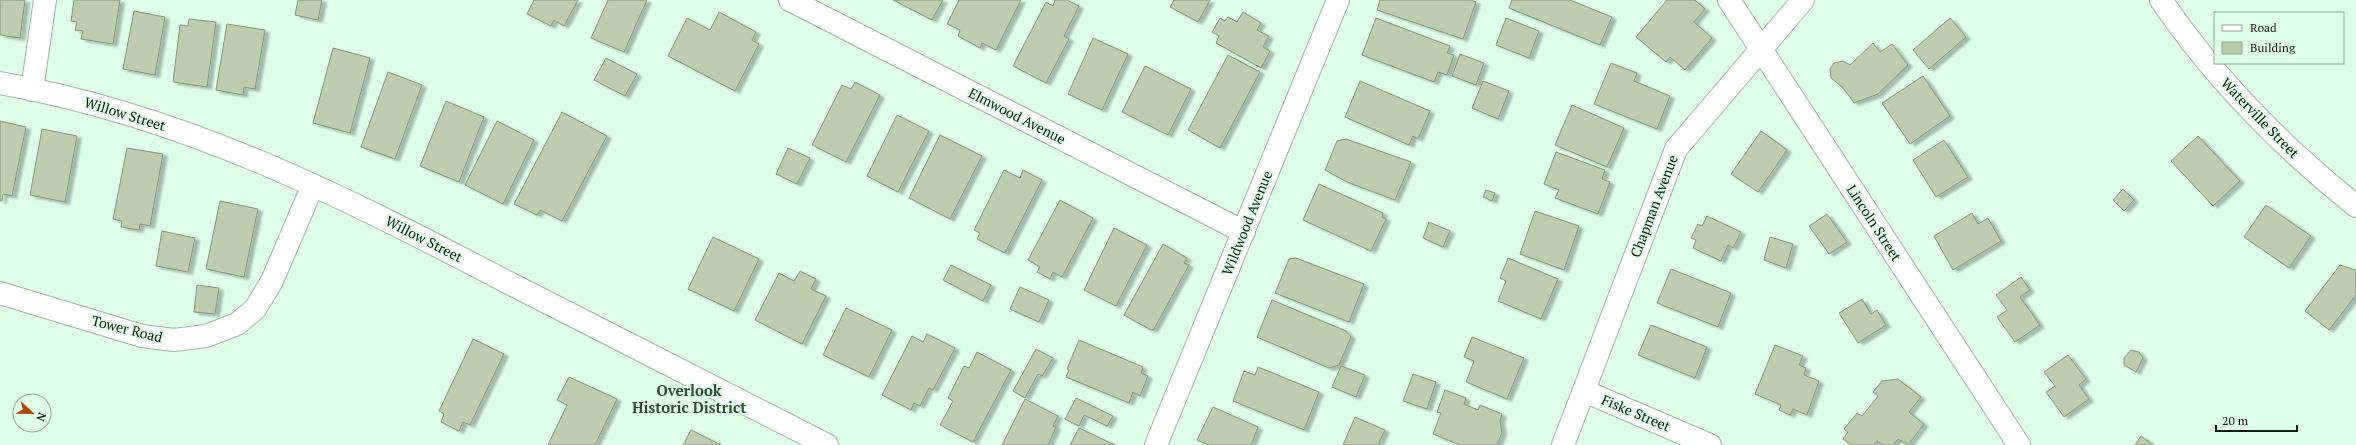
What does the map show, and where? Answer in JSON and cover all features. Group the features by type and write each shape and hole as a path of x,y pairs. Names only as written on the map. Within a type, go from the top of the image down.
{"street":[{"path":"32,90 45,0"},
{"name":"Elmwood Avenue","path":"790,0 1244,232"},
{"name":"Wildwood Avenue","path":"1156,445 1338,0"},
{"name":"Lincoln Street","path":"1729,0 2020,445"},
{"name":"Chapman Avenue","path":"1563,445 1676,149 1803,0"},
{"name":"Waterville Street","path":"2161,0 2201,53 2256,116 2306,165 2356,206"},
{"name":"Willow Street","path":"0,84 92,103 161,123 240,152 314,185 420,237 827,445"},
{"name":"Tower Road","path":"0,293 125,332 156,339 191,340 224,330 246,318 262,300 314,185"},
{"name":"Fiske Street","path":"1584,391 1710,445"}],"building":[{"path":"0,0 25,0 20,38 0,35"},
{"path":"74,0 120,0 113,44 81,39 83,31 75,30 77,22 71,21"},
{"path":"298,0 322,0 318,20 295,15"},
{"path":"534,0 578,0 564,26 554,20 551,26 527,14"},
{"path":"608,0 647,0 624,52 591,38"},
{"path":"893,0 943,0 932,20"},
{"path":"959,0 1021,0 996,50 982,43 980,48 958,36 960,30 947,24"},
{"path":"1055,0 1067,0 1079,6 1064,36 1069,39 1046,83 1013,66 1046,2 1053,6"},
{"path":"1174,0 1210,0 1198,22 1170,7"},
{"path":"1380,0 1471,0 1476,2 1463,39 1377,10"},
{"path":"1512,0 1570,0 1612,17 1600,45 1509,8"},
{"path":"1667,0 1695,0 1705,9 1694,22 1712,38 1685,70 1670,57 1666,62 1636,37"},
{"path":"134,11 165,17 155,75 123,69"},
{"path":"719,12 756,32 752,40 759,44 735,91 668,56 687,18 710,30"},
{"path":"1243,12 1261,23 1257,30 1269,36 1263,47 1270,51 1261,68 1216,43 1219,36 1212,32 1220,18 1225,21 1228,17 1237,22"},
{"path":"1376,18 1450,46 1447,53 1454,55 1447,75 1438,72 1434,82 1362,55"},
{"path":"1506,18 1539,31 1529,58 1496,45"},
{"path":"1950,18 1966,37 1929,69 1913,50"},
{"path":"189,19 216,22 207,87 173,82 180,25 188,26"},
{"path":"227,24 265,30 255,89 244,87 243,95 216,90"},
{"path":"1093,38 1128,54 1102,110 1068,94"},
{"path":"1873,43 1880,52 1892,44 1908,65 1878,94 1854,103 1842,87 1831,78 1830,69 1834,63 1843,61 1850,65"},
{"path":"333,48 370,58 350,133 313,123"},
{"path":"1460,54 1484,63 1476,85 1452,76"},
{"path":"1228,55 1260,72 1220,148 1188,130"},
{"path":"606,58 637,74 625,96 594,80"},
{"path":"1611,63 1637,73 1634,81 1670,96 1657,129 1594,104"},
{"path":"1145,66 1191,89 1168,135 1122,112"},
{"path":"388,72 422,85 395,159 361,147"},
{"path":"1923,76 1950,116 1910,144 1882,103"},
{"path":"1360,81 1430,111 1418,139 1413,136 1409,145 1345,117"},
{"path":"1483,81 1509,91 1498,119 1472,108"},
{"path":"855,82 880,95 846,162 812,145 842,85 851,89"},
{"path":"446,101 484,117 459,182 420,166"},
{"path":"1572,105 1624,128 1607,167 1555,145"},
{"path":"562,112 607,136 562,221 540,210 537,215 514,204"},
{"path":"897,115 929,131 898,192 867,176"},
{"path":"0,121 26,127 12,196 3,194 2,201 0,201"},
{"path":"497,121 534,140 503,204 465,185"},
{"path":"42,129 77,136 65,202 30,195"},
{"path":"1761,131 1787,150 1758,192 1731,174"},
{"path":"940,135 982,156 950,219 909,198"},
{"path":"2198,136 2240,181 2213,206 2171,161"},
{"path":"1346,139 1411,162 1395,200 1347,182 1325,170 1337,141"},
{"path":"1944,140 1968,177 1936,197 1913,160"},
{"path":"127,148 163,154 150,226 140,224 139,230 121,227 122,221 113,219"},
{"path":"788,148 810,158 797,184 776,174"},
{"path":"1556,152 1605,170 1602,179 1610,182 1598,214 1555,198 1559,190 1544,184"},
{"path":"1004,170 1020,178 1023,170 1042,180 1005,253 977,239 980,233 974,230"},
{"path":"1319,184 1383,213 1382,217 1386,219 1371,251 1303,220"},
{"path":"2123,189 2134,200 2124,211 2113,200"},
{"path":"1486,190 1495,193 1492,201 1483,197"},
{"path":"1060,200 1093,218 1062,277 1053,272 1050,279 1037,272 1040,267 1028,260"},
{"path":"220,201 258,209 244,277 206,269"},
{"path":"2266,205 2311,236 2289,268 2244,237"},
{"path":"1535,211 1579,226 1564,270 1520,254"},
{"path":"1972,213 1978,224 1988,218 2001,241 1953,270 1934,236"},
{"path":"1827,214 1847,242 1829,254 1809,226"},
{"path":"1707,216 1741,232 1733,248 1728,245 1721,261 1693,248 1696,240 1691,238 1698,224 1702,226"},
{"path":"1429,222 1450,231 1443,247 1423,238"},
{"path":"1114,228 1147,245 1116,306 1084,290"},
{"path":"162,231 195,238 188,272 156,266"},
{"path":"713,237 759,259 734,311 688,289"},
{"path":"1770,237 1793,244 1786,268 1764,260"},
{"path":"1163,244 1187,258 1184,263 1189,265 1154,329 1151,330 1124,315"},
{"path":"1296,258 1364,284 1349,322 1275,293 1289,259"},
{"path":"1508,258 1558,279 1541,319 1498,301 1506,281 1500,278"},
{"path":"951,265 991,285 983,301 943,280"},
{"path":"2340,265 2356,270 2356,295 2329,330 2305,311"},
{"path":"1671,269 1731,293 1718,327 1657,303"},
{"path":"800,271 816,279 811,289 826,296 802,344 755,320 779,273 794,281"},
{"path":"2021,277 2030,290 2020,297 2040,325 2015,342 1997,317 2007,310 1996,295"},
{"path":"197,285 219,288 215,314 194,312"},
{"path":"1020,287 1049,300 1039,322 1010,309"},
{"path":"1862,299 1871,314 1877,310 1886,325 1858,343 1839,313"},
{"path":"1272,300 1346,331 1351,337 1339,365 1329,368 1257,337"},
{"path":"846,308 892,330 869,377 823,355"},
{"path":"1651,325 1707,347 1695,378 1638,355"},
{"path":"927,334 955,348 933,390 929,388 920,406 914,403 911,410 882,395 912,336 923,342"},
{"path":"1472,337 1524,358 1507,399 1466,382 1474,361 1464,357"},
{"path":"473,339 504,354 470,425 463,422 459,431 441,422 444,414 439,411"},
{"path":"1079,340 1143,367 1141,373 1148,376 1140,396 1133,392 1129,403 1066,377 1069,370 1067,369"},
{"path":"1775,345 1803,356 1799,365 1806,368 1804,375 1819,381 1807,415 1793,409 1790,415 1779,410 1781,405 1755,394"},
{"path":"1036,349 1053,358 1042,376 1038,374 1025,398 1013,391"},
{"path":"2131,350 2139,352 2143,358 2136,372 2124,365 2124,358"},
{"path":"977,352 1011,370 973,442 940,425 953,401 948,398 964,366 969,368"},
{"path":"2068,355 2086,379 2079,385 2089,399 2064,417 2046,392 2055,386 2044,372"},
{"path":"1341,366 1365,375 1356,397 1332,387"},
{"path":"1258,367 1319,392 1304,430 1233,401 1244,371 1255,375"},
{"path":"1413,374 1436,382 1427,409 1403,401"},
{"path":"569,377 617,399 595,445 548,445 567,405 557,400"},
{"path":"1898,379 1921,397 1909,412 1924,424 1908,445 1898,439 1893,445 1883,445 1877,441 1874,445 1851,445 1843,439 1848,432 1844,429 1857,413 1862,416 1878,396 1873,392 1882,381"},
{"path":"1445,390 1466,398 1464,404 1478,410 1480,405 1502,414 1500,421 1502,433 1497,445 1460,445 1433,434 1441,413 1437,412"},
{"path":"1076,398 1113,416 1107,426 1084,415 1079,426 1065,419"},
{"path":"1025,399 1058,416 1053,426 1056,427 1048,445 1002,445"},
{"path":"1213,407 1258,427 1251,445 1209,445 1197,440"},
{"path":"1355,417 1385,430 1378,445 1343,445"},
{"path":"1079,428 1115,445 1070,445"},
{"path":"691,430 721,445 683,445"},
{"path":"2141,436 2153,445 2135,445"}],"district":[{"name":"Overlook Historic District","path":"689,400"}]}
